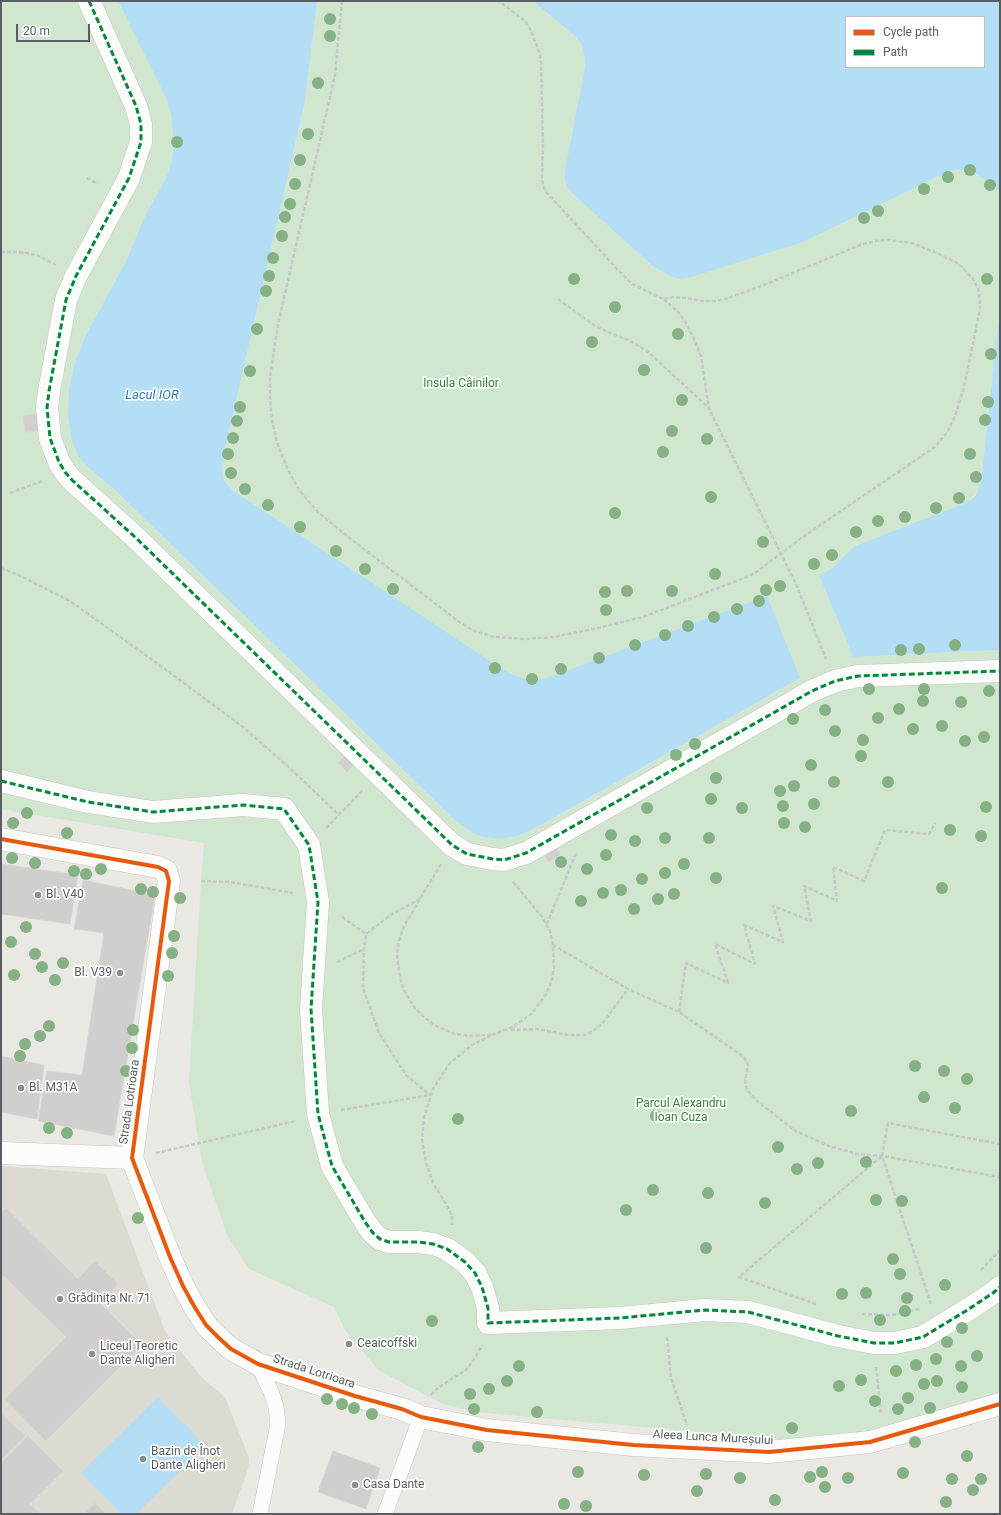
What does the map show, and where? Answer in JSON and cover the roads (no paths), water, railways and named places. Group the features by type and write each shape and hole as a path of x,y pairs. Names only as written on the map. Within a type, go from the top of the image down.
{"street":[{"path":"89,1 136,106 141,124 141,142 129,178 76,276 66,300 47,408 50,438 58,462 65,472 135,537 452,845 467,854 493,859 504,860 526,853 805,695 835,681 858,676 1000,671"},
{"path":"1,781 88,802 154,812 243,805 284,809 309,845 318,902 311,1009 318,1114 332,1166 373,1232 380,1239 389,1242 425,1243 447,1249 465,1262 479,1280 487,1301 488,1323 620,1318 705,1310 748,1312 838,1336 874,1342 895,1343 923,1337 969,1310 1000,1287"},
{"name":"Strada Lotrioara","path":"1,839 158,867 166,871 169,881 132,1158 183,1286 206,1325 231,1349 258,1364 355,1396 402,1409 420,1417"},
{"name":"Strada Lotrioara","path":"1,1153 132,1158"},
{"name":"Aleea Lunca Mureșului","path":"420,1417 487,1430 633,1445 769,1452 870,1442 1000,1404"}],"lane":[{"path":"258,1364 272,1394 276,1407 278,1424 260,1514"},
{"path":"385,1514 420,1417"}],"water":[{"name":"Lacul IOR","path":"118,1 317,1 305,101 223,457 222,469 224,481 232,490 499,667 525,679 536,680 547,678 767,596 800,678 539,826 518,836 499,839 474,834 457,822 117,492 90,469 78,456 72,440 68,416 69,390 75,362 87,333 125,263 145,216 166,178 171,164 174,145 171,115 166,98"},
{"path":"533,1 1000,1 1000,191 971,170 949,171 803,242 691,277 680,279 670,276 654,267 576,197 567,187 565,170 584,73 585,63 582,46 576,37"},
{"path":"1000,308 1000,650 853,657 819,575 831,569 855,546 963,504 971,500 976,495 981,482"},
{"name":"Bazin de Înot Dante Aligheri","path":"158,1397 206,1446 136,1514 121,1514 81,1473"}],"place":[{"name":"Bl. V40","path":"38,895"},
{"name":"Bl. V39","path":"120,973"},
{"name":"Bl. M31A","path":"21,1088"},
{"name":"Grădinița Nr. 71","path":"60,1299"},
{"name":"Ceaicoffski","path":"349,1344"},
{"name":"Liceul Teoretic Dante Aligheri","path":"92,1354"},
{"name":"Bazin de Înot Dante Aligheri","path":"143,1459"},
{"name":"Casa Dante","path":"355,1485"}],"park label":[{"name":"Insula Câinilor","path":"461,384"},
{"name":"Parcul Alexandru Ioan Cuza","path":"681,1111"}]}
